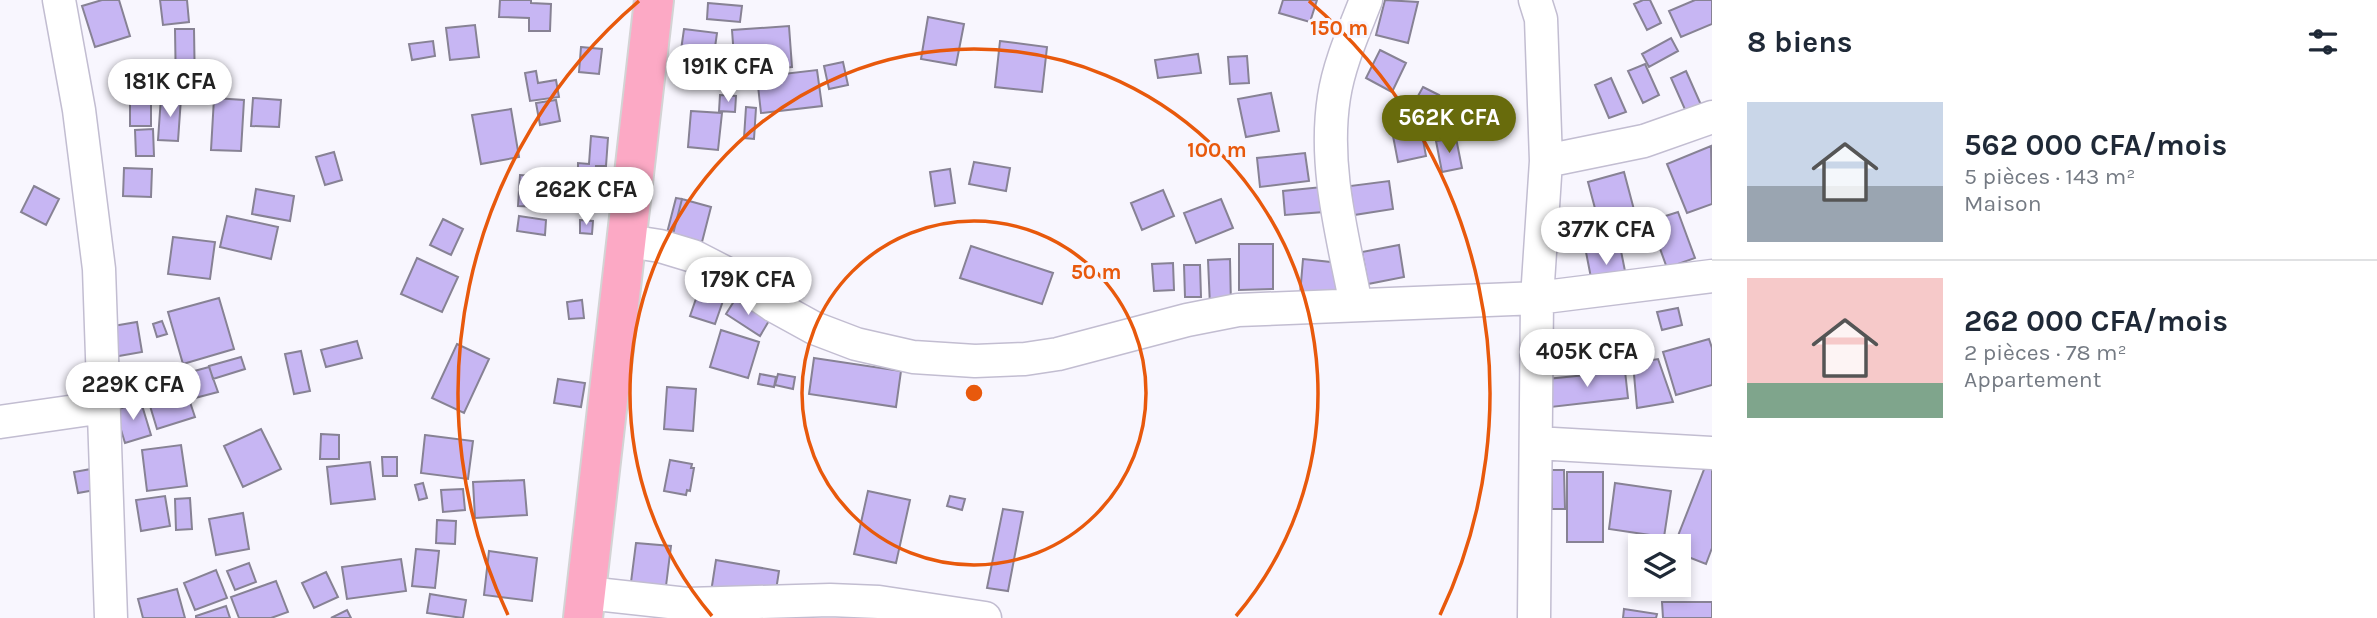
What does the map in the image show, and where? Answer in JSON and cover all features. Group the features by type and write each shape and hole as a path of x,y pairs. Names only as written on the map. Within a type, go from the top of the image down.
{"main road":[{"path":"585,606 654,0"}],"street":[{"path":"59,0 79,110 99,269 111,618"},
{"path":"1356,305 1335,194 1330,136 1334,95 1348,46 1366,0"},
{"path":"1534,618 1537,298 1546,161 1542,19 1535,0"},
{"path":"1546,161 1644,141 1712,117"},
{"path":"628,241 660,246 693,256 726,273 774,306 814,328 856,344 913,357 975,361 1024,359 1058,354 1187,320 1238,310 1537,298 1712,276"},
{"path":"0,422 104,407"},
{"path":"1536,443 1712,453"},
{"path":"585,606 830,600 879,602 985,618"}],"building":[{"path":"102,0 119,0 130,36 95,47 82,6"},
{"path":"160,0 187,0 189,22 163,25"},
{"path":"500,0 531,0 531,3 551,4 550,31 529,31 529,18 499,17"},
{"path":"1283,0 1317,0 1310,22 1279,13"},
{"path":"1385,0 1418,2 1408,43 1376,35"},
{"path":"1650,0 1661,23 1647,30 1634,4"},
{"path":"1695,0 1712,0 1712,24 1681,37 1669,11"},
{"path":"708,3 742,6 740,22 707,19"},
{"path":"928,17 964,24 956,65 921,59"},
{"path":"475,25 479,57 450,60 446,28"},
{"path":"789,26 792,67 735,71 732,30"},
{"path":"175,29 194,29 195,93 176,93"},
{"path":"684,29 717,33 710,83 677,78"},
{"path":"1671,38 1678,51 1649,67 1642,54"},
{"path":"433,41 435,56 412,60 409,44"},
{"path":"1000,41 1047,47 1042,92 995,87"},
{"path":"581,47 602,49 599,74 579,72"},
{"path":"1380,50 1406,63 1392,92 1366,78"},
{"path":"1198,54 1201,73 1158,78 1155,60"},
{"path":"1247,56 1249,83 1230,84 1228,57"},
{"path":"843,62 848,85 829,89 824,66"},
{"path":"1645,64 1659,95 1643,103 1628,71"},
{"path":"817,70 822,106 761,113 757,77"},
{"path":"536,71 538,83 556,80 559,97 530,101 525,73"},
{"path":"1686,71 1702,107 1687,114 1671,78"},
{"path":"1611,78 1626,112 1609,118 1595,85"},
{"path":"1423,87 1439,95 1425,120 1409,112"},
{"path":"1271,93 1279,131 1246,137 1238,99"},
{"path":"720,95 736,96 735,112 719,111"},
{"path":"161,97 181,98 178,141 158,140"},
{"path":"214,98 244,100 241,151 211,150"},
{"path":"253,98 281,100 279,127 251,126"},
{"path":"556,100 560,121 540,125 536,103"},
{"path":"130,102 151,102 151,126 130,126"},
{"path":"746,107 756,108 754,139 744,138"},
{"path":"511,109 519,157 481,164 472,115"},
{"path":"691,111 722,113 718,150 688,147"},
{"path":"153,129 154,156 136,156 135,130"},
{"path":"1421,129 1426,156 1398,162 1393,136"},
{"path":"591,136 608,138 606,166 596,166 595,180 578,179 578,163 589,164"},
{"path":"1456,138 1462,168 1442,172 1436,141"},
{"path":"1711,146 1712,204 1687,213 1667,164"},
{"path":"334,152 342,180 325,185 316,157"},
{"path":"1305,153 1309,181 1260,187 1257,158"},
{"path":"974,162 1010,168 1006,191 969,184"},
{"path":"124,168 152,169 151,197 123,196"},
{"path":"950,169 955,203 935,206 930,172"},
{"path":"1624,172 1637,221 1601,231 1588,182"},
{"path":"520,175 542,177 540,207 518,206"},
{"path":"1389,181 1393,209 1354,215 1350,186"},
{"path":"34,186 59,199 46,225 21,212"},
{"path":"1322,187 1324,212 1285,215 1283,191"},
{"path":"256,189 294,196 290,221 252,214"},
{"path":"1163,190 1174,216 1142,230 1131,203"},
{"path":"676,198 682,199 673,234 667,233"},
{"path":"682,199 711,207 702,242 673,234"},
{"path":"1221,199 1233,228 1196,243 1184,213"},
{"path":"1678,212 1695,258 1667,268 1650,221"},
{"path":"227,216 278,227 271,259 220,247"},
{"path":"519,216 546,220 545,235 517,231"},
{"path":"443,219 463,229 451,255 430,245"},
{"path":"580,220 593,221 592,234 580,233"},
{"path":"1618,236 1629,291 1595,298 1584,242"},
{"path":"173,237 215,242 210,279 168,274"},
{"path":"1239,244 1273,244 1273,289 1239,290"},
{"path":"1399,245 1404,277 1368,284 1362,252"},
{"path":"971,246 1053,273 1042,304 960,278"},
{"path":"417,258 458,277 442,312 401,294"},
{"path":"1230,259 1231,305 1210,306 1208,260"},
{"path":"1303,259 1340,263 1337,298 1300,295"},
{"path":"1173,263 1174,290 1154,291 1152,264"},
{"path":"1184,265 1200,265 1201,297 1185,297"},
{"path":"699,290 724,298 715,324 690,316"},
{"path":"219,298 234,349 183,364 168,312"},
{"path":"736,298 770,319 760,336 726,314"},
{"path":"582,300 584,318 569,319 567,302"},
{"path":"1678,308 1682,325 1662,330 1657,312"},
{"path":"162,321 167,334 157,337 153,324"},
{"path":"137,322 142,352 113,357 107,327"},
{"path":"721,330 759,342 748,378 710,367"},
{"path":"1709,339 1712,348 1712,385 1676,395 1663,352"},
{"path":"357,341 362,358 326,367 321,350"},
{"path":"457,344 489,359 464,413 432,398"},
{"path":"301,351 310,391 294,394 285,354"},
{"path":"241,357 245,369 213,379 209,366"},
{"path":"814,358 901,371 896,407 809,394"},
{"path":"1658,359 1673,402 1637,408 1633,363"},
{"path":"209,367 218,392 195,398 187,373"},
{"path":"1625,371 1628,398 1551,407 1547,379"},
{"path":"760,374 776,377 774,387 758,384"},
{"path":"778,374 795,377 793,389 775,385"},
{"path":"558,379 585,383 581,407 554,403"},
{"path":"184,384 195,417 157,429 147,396"},
{"path":"667,387 696,389 693,431 664,429"},
{"path":"141,402 151,435 125,443 115,410"},
{"path":"261,429 281,469 243,487 224,446"},
{"path":"321,434 339,435 339,459 320,459"},
{"path":"425,435 473,441 468,479 421,473"},
{"path":"181,445 187,486 147,491 142,450"},
{"path":"382,457 397,457 397,476 383,476"},
{"path":"670,460 692,464 691,468 694,468 690,491 687,490 686,495 664,491"},
{"path":"370,462 375,499 331,504 327,467"},
{"path":"1705,467 1712,469 1712,548 1706,564 1691,558 1691,534 1679,534"},
{"path":"91,469 95,490 78,493 74,472"},
{"path":"1552,470 1564,470 1565,509 1552,509"},
{"path":"1567,472 1603,472 1603,542 1567,542"},
{"path":"524,480 527,515 475,518 473,482"},
{"path":"423,483 427,498 419,500 415,485"},
{"path":"1615,483 1671,491 1664,534 1609,529"},
{"path":"463,489 465,510 443,512 441,490"},
{"path":"868,491 910,500 896,563 854,554"},
{"path":"165,496 170,526 141,531 136,500"},
{"path":"950,496 965,499 962,510 947,506"},
{"path":"190,498 192,529 176,530 175,499"},
{"path":"1003,509 1023,512 1008,591 987,588"},
{"path":"243,513 249,549 216,555 209,519"},
{"path":"437,520 456,521 455,544 436,543"},
{"path":"636,543 671,546 666,586 631,582"},
{"path":"416,549 439,551 435,588 412,586"},
{"path":"489,551 537,558 532,601 484,595"},
{"path":"401,559 406,591 347,599 342,567"},
{"path":"716,560 779,571 774,603 711,592"},
{"path":"249,563 256,582 235,590 227,571"},
{"path":"216,570 227,598 195,610 184,583"},
{"path":"326,572 338,597 314,608 302,583"},
{"path":"276,581 288,612 271,618 239,618 231,597"},
{"path":"177,589 185,618 143,618 138,599"},
{"path":"430,594 466,600 463,618 427,613"},
{"path":"1662,602 1712,602 1712,618 1663,618"},
{"path":"226,606 230,618 196,618 196,616"},
{"path":"1624,609 1657,614 1656,618 1623,618"},
{"path":"347,610 351,618 331,618"}]}
